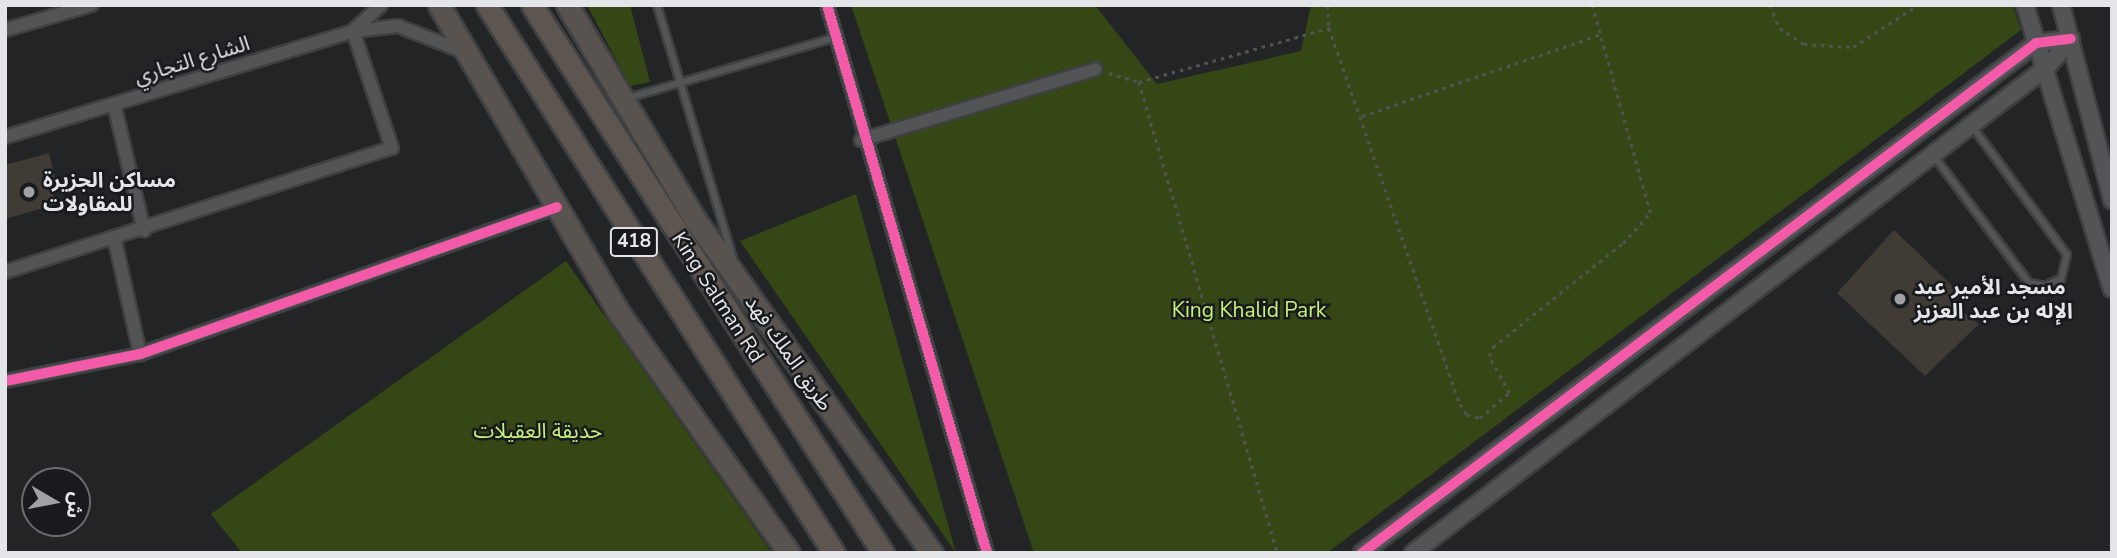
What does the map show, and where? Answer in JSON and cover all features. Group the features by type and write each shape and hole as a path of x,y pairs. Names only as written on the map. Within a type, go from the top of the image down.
{"highway":[{"name":"King Salman Rd","path":"486,5 783,479 834,553"},
{"name":"King Salman Rd","path":"532,5 883,553"}],"main road":[{"path":"439,5 464,52 619,313 789,553"},
{"name":"طريق الملك فهد","path":"567,5 619,101 743,287 932,553"}],"street":[{"path":"5,30 91,5"},
{"name":"الشارع التجاري","path":"5,137 353,31 382,5"},
{"path":"827,5 861,139 987,553"},
{"path":"2025,5 2036,43 2047,67 2112,289"},
{"path":"2061,5 2112,200"},
{"path":"5,272 144,232 392,148 353,31 398,26 464,52"},
{"path":"1362,553 2036,43 2071,38"},
{"path":"1413,553 2047,67 2071,38"},
{"path":"861,139 1096,69"},
{"path":"114,104 144,232"},
{"path":"5,381 140,354 557,207"},
{"path":"115,241 140,354"}],"lane":[{"path":"657,5 743,287"},
{"path":"619,101 837,37"},
{"path":"1932,153 2029,282 2045,286 2061,279 2067,255 1971,124"}],"path":[{"path":"1328,5 1329,28 1463,411 1480,418 1509,393 1489,356 1493,347 1623,243 1650,213 1592,5"},
{"path":"1770,5 1780,28 1804,44 1853,47 1918,5"},
{"path":"1096,69 1139,82 1329,28"},
{"path":"1362,116 1601,34"},
{"path":"1139,82 1278,553"}],"green space":[{"path":"587,5 630,5 650,82 630,86"},
{"name":"King Khalid Park","path":"851,5 1095,5 1157,84 1301,51 1311,5 2013,5 2021,30 1327,553 1034,553"},
{"path":"856,194 956,553 740,241"},
{"name":"حديقة العقيلات","path":"566,261 772,553 242,553 211,514"}],"building":[{"name":"مساكن الجزيرة للمقاولات","path":"49,153 55,178 48,180 57,204 5,219 5,165"},
{"name":"مسجد الأمير عبد الإله بن عبد العزيز","path":"1894,230 1962,295 1952,304 1979,324 1925,376 1837,293"}],"cycle path":[{"path":"827,5 987,553"},
{"path":"1362,553 2036,43 2071,39"},
{"path":"5,381 140,354 557,207"}],"place":[{"name":"مساكن الجزيرة للمقاولات","path":"29,192"},
{"name":"مسجد الأمير عبد الإله بن عبد العزيز","path":"1900,299"}]}
